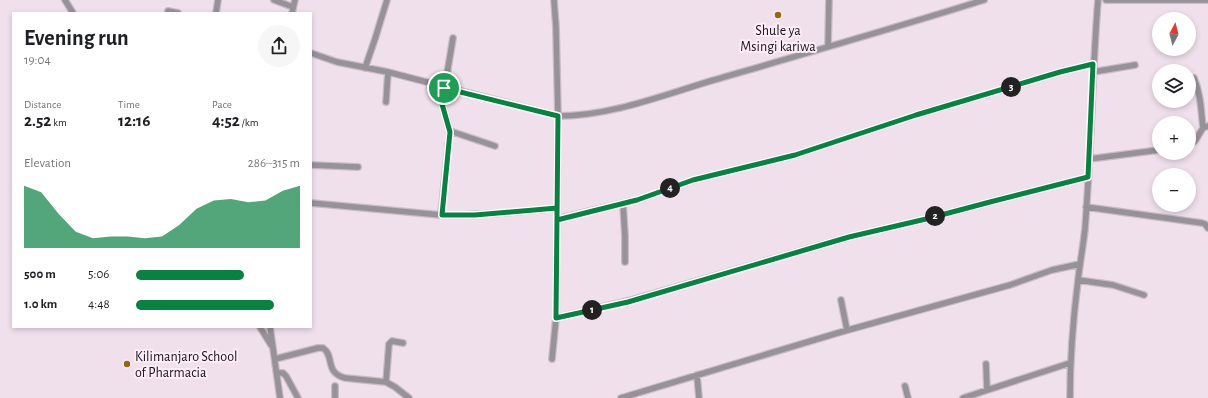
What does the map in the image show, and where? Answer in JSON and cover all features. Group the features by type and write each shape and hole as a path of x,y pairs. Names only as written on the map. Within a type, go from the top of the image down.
{"street":[{"path":"65,0 72,12"},
{"path":"216,12 218,0"},
{"path":"274,0 293,10 295,0"},
{"path":"365,68 387,0"},
{"path":"552,359 556,318 558,116 554,0"},
{"path":"828,47 829,0"},
{"path":"312,53 337,62 388,72 444,88 558,116 585,114 654,99 984,0"},
{"path":"1070,398 1070,363 1078,280 1085,230 1093,64 1098,0"},
{"path":"1106,0 1208,0"},
{"path":"168,11 173,12"},
{"path":"442,215 450,132 442,104 454,38"},
{"path":"557,220 624,204 693,180 795,155 930,111 1060,72 1093,64"},
{"path":"1093,72 1135,65"},
{"path":"386,102 388,72"},
{"path":"1196,82 1200,96 1205,127 1196,140"},
{"path":"450,132 495,146"},
{"path":"1089,159 1152,151"},
{"path":"312,165 358,167"},
{"path":"556,318 628,302 849,237 926,219 1088,177"},
{"path":"312,203 442,215 475,215 557,208"},
{"path":"624,204 625,262"},
{"path":"1086,207 1202,223 1208,228"},
{"path":"621,398 847,330 1010,285 1052,270 1080,264"},
{"path":"1078,280 1113,285 1144,295"},
{"path":"841,300 847,330"},
{"path":"261,328 273,347"},
{"path":"270,328 280,398"},
{"path":"386,382 389,344 392,341 403,343"},
{"path":"275,359 323,348 335,374 345,378 386,382 409,398"},
{"path":"963,398 975,396 987,390 1070,363"},
{"path":"986,364 987,390"},
{"path":"277,373 283,373 286,376 298,398"},
{"path":"697,375 699,398"},
{"path":"335,386 335,398"},
{"path":"905,386 908,398"}],"place":[{"name":"Shule ya Msingi kariwa","path":"778,15"},
{"name":"Kilimanjaro School of Pharmacia","path":"127,364"}],"route":[{"path":"444,88 442,104 443,113 450,132 442,215 475,215 557,208 557,220 624,204 693,180 795,155 916,115 1060,72 1093,64 1088,177 822,244 628,302 556,318 557,262 557,220 557,208 557,144 558,116 444,88"}]}
